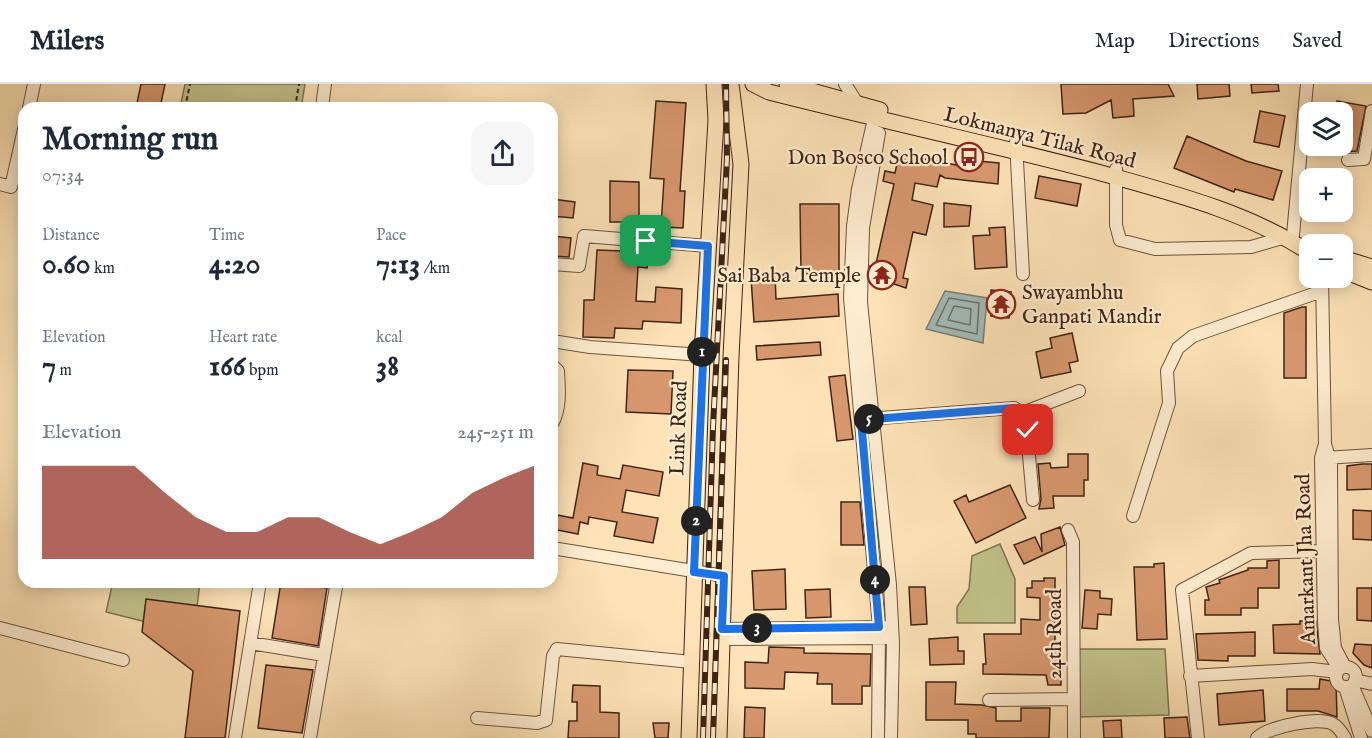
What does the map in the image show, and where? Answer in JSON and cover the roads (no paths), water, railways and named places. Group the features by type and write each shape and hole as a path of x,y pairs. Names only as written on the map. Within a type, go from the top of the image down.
{"main road":[{"name":"Link Road","path":"689,738 702,355 716,120 714,84"},
{"path":"719,738 741,164 731,84"},
{"name":"Lokmanya Tilak Road","path":"753,84 769,92 1016,146 1116,173 1186,188 1299,239"},
{"name":"Lokmanya Tilak Road","path":"787,84 857,103 878,115"},
{"name":"Lokmanya Tilak Road","path":"1290,236 1299,244"},
{"path":"1353,261 1372,267"},
{"path":"1353,274 1372,282"}],"street":[{"path":"30,102 34,84"},
{"path":"323,102 325,84"},
{"path":"845,84 857,103"},
{"path":"1116,173 1116,225 1120,240 1135,246 1165,249 1251,247 1290,236 1306,84"},
{"path":"1348,160 1364,159 1372,111"},
{"path":"878,115 862,239 861,302 867,419 885,633 891,738"},
{"path":"1016,146 1023,274"},
{"path":"0,184 11,187 18,156"},
{"path":"558,264 579,266 584,236 708,246"},
{"path":"1133,516 1169,403 1167,371 1178,348 1193,336 1322,291"},
{"name":"Amarkant Jha Road","path":"1322,291 1325,444 1323,551 1326,648 1341,669"},
{"path":"558,341 590,347 702,355"},
{"path":"558,371 558,401"},
{"path":"1022,413 1080,392"},
{"path":"867,419 1014,408 1022,413 1028,430 1033,500"},
{"path":"1325,458 1372,455"},
{"name":"Amarkant Jha Road","path":"1325,458 1332,619 1335,648 1341,669"},
{"name":"24th Road","path":"1068,530 1073,542 1074,738"},
{"path":"558,549 724,576"},
{"path":"1198,738 1182,590 1251,554 1323,551"},
{"path":"235,738 259,588"},
{"path":"310,738 336,588"},
{"path":"0,628 123,660"},
{"path":"722,634 885,633"},
{"path":"878,738 885,633"},
{"path":"250,643 324,655"},
{"path":"477,718 537,723 546,720 553,656 557,649 692,662"},
{"path":"1190,676 1312,669 1354,671 1351,684 1361,738"},
{"path":"1341,669 1336,682 1372,684"},
{"path":"1351,684 1372,730"},
{"path":"989,700 1074,699"},
{"path":"1257,738 1275,727 1326,721 1334,724 1345,738"}],"water":[{"path":"945,291 987,298 983,343 926,329"}],"railway":[{"path":"703,738 713,427 727,158 726,84"},
{"path":"713,738 726,360"}],"place":[{"name":"Don Bosco School","path":"969,157"},
{"name":"Sai Baba Temple","path":"882,275"},
{"name":"Swayambhu Ganpati Mandir","path":"1001,304"}]}
